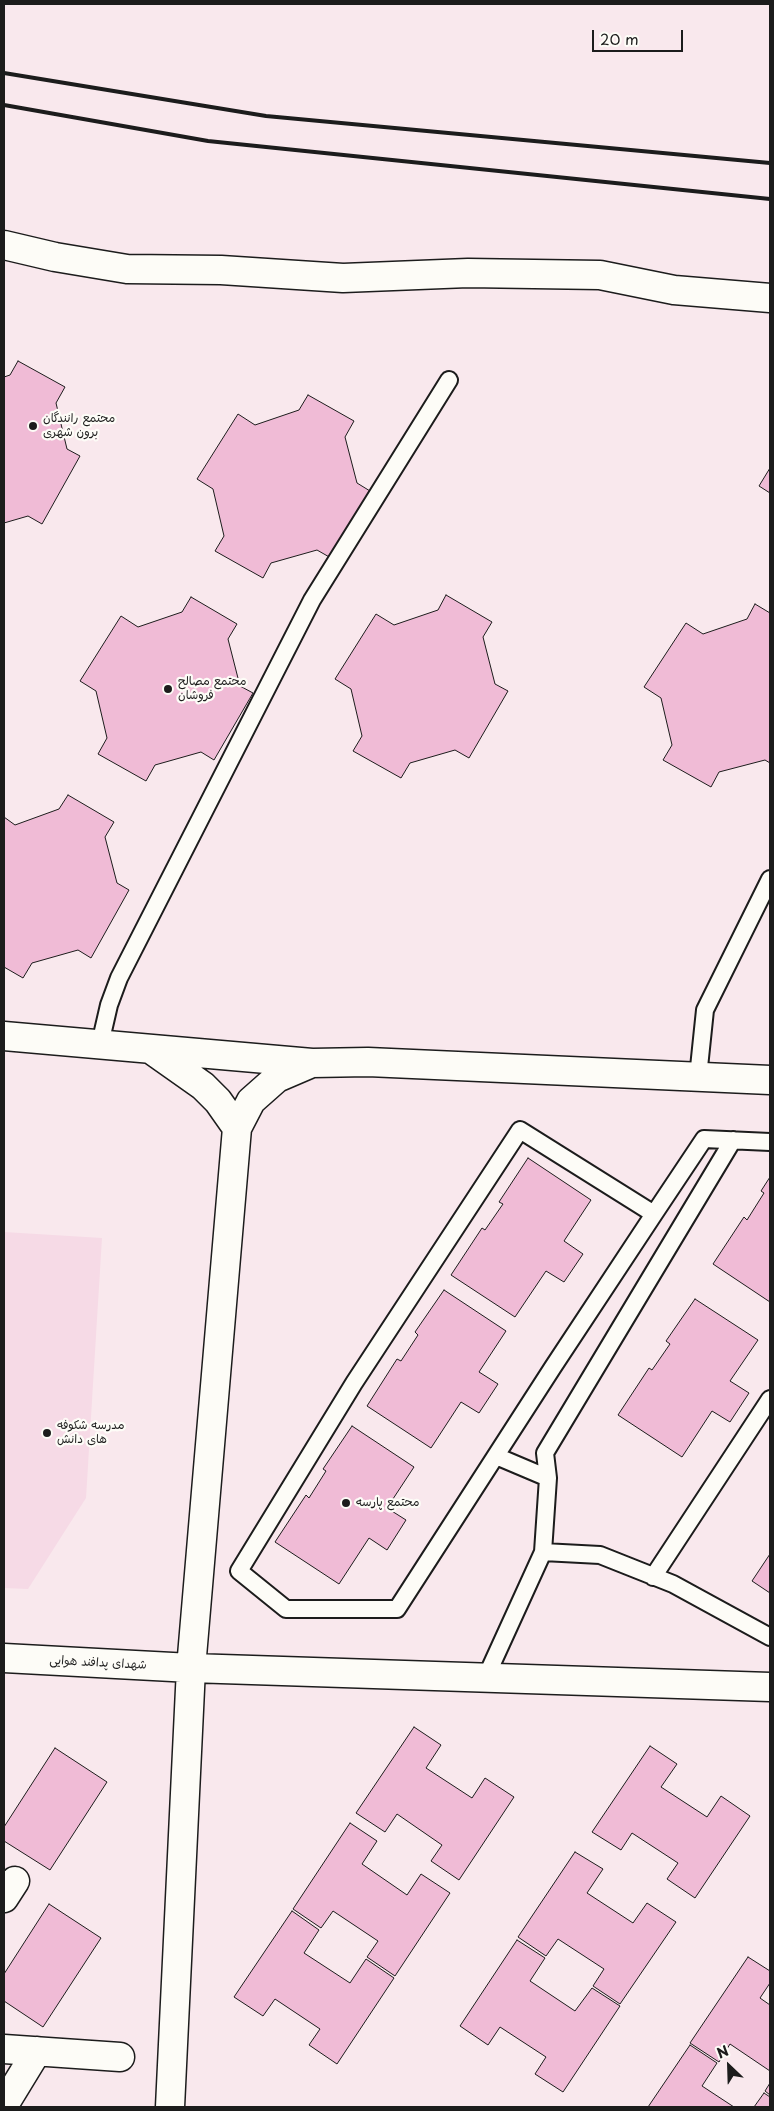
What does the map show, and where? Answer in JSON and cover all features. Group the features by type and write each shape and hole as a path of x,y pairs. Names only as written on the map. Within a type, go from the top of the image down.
{"street":[{"path":"4,245 55,257 127,269 221,270 344,278 468,273 600,275 674,290 770,298"},
{"path":"4,1036 312,1063 368,1062 770,1080"},
{"path":"150,1049 204,1086 218,1101 237,1128"},
{"path":"170,2107 192,1668 237,1128 251,1101 278,1078 312,1063"},
{"name":"شهدای پدافند هوایی","path":"4,1658 192,1668 770,1687"},
{"path":"4,2049 120,2057"},
{"path":"4,2105 37,2051"}],"lane":[{"path":"100,1044 109,1005 119,978 312,600 449,380"},
{"path":"698,1077 705,1010 770,879"},
{"path":"654,1214 520,1130 360,1375 239,1571 286,1609 398,1608 704,1139 770,1142"},
{"path":"486,1677 543,1552 548,1478 545,1453 733,1140"},
{"path":"653,1576 770,1399"},
{"path":"496,1456 548,1478"},
{"path":"543,1552 600,1555 673,1584 770,1637"}],"shaded area":[{"name":"مدرسه شکوفه های دانش","path":"4,1232 102,1238 86,1498 28,1589 4,1588"}],"building":[{"name":"محتمع رانندگان برون شهری","path":"18,361 65,387 56,403 67,449 80,456 42,524 28,516 4,523 4,377 10,375"},
{"path":"308,395 354,421 345,437 357,483 370,491 331,558 317,550 271,563 263,578 215,551 224,536 213,489 197,479 238,414 255,425 299,410"},
{"path":"770,468 770,493 759,486"},
{"path":"446,595 492,622 483,637 495,684 508,691 469,758 455,750 410,763 401,778 353,751 362,736 351,689 335,679 376,614 394,625 438,610"},
{"name":"محتمع مصالح فروشان","path":"191,597 237,624 228,639 240,686 253,693 214,760 201,752 155,765 146,781 98,754 107,738 96,691 80,681 121,616 138,627 182,612"},
{"path":"755,604 770,613 770,763 765,760 719,772 711,787 663,760 672,745 661,698 644,687 686,623 703,634 747,619"},
{"path":"68,795 114,822 105,837 117,883 129,890 91,958 78,950 32,963 23,978 4,967 4,817 15,825 59,809"},
{"path":"528,1158 591,1200 564,1241 583,1254 564,1282 546,1271 515,1317 451,1275 482,1228 485,1230 503,1204 499,1202"},
{"path":"770,1177 770,1302 713,1264 744,1217 747,1220 764,1193 761,1191"},
{"path":"444,1290 506,1331 479,1372 498,1384 479,1413 461,1402 431,1448 367,1406 397,1359 401,1361 418,1335 415,1332"},
{"path":"695,1299 758,1340 730,1381 749,1393 730,1422 712,1411 682,1457 618,1415 649,1368 652,1370 670,1344 666,1341"},
{"name":"محتمع پارسه","path":"352,1426 414,1467 387,1508 406,1520 387,1550 369,1538 339,1584 275,1542 306,1495 309,1498 326,1471 323,1469"},
{"path":"770,1554 770,1593 752,1581"},
{"path":"414,1727 441,1745 426,1768 472,1798 485,1778 514,1797 459,1880 431,1861 442,1845 397,1814 385,1832 356,1813"},
{"path":"650,1746 677,1764 661,1787 707,1817 721,1796 750,1816 695,1898 667,1879 678,1863 632,1833 621,1850 592,1832"},
{"path":"55,1748 107,1782 50,1870 4,1841 4,1827"},
{"path":"350,1823 377,1841 362,1864 407,1895 421,1874 450,1893 395,1976 367,1957 378,1941 333,1911 321,1928 293,1909"},
{"path":"575,1852 603,1869 587,1893 633,1923 647,1903 676,1922 620,2004 593,1986 604,1969 558,1939 546,1956 518,1937"},
{"path":"49,1904 101,1938 43,2027 4,2001 4,1974"},
{"path":"292,1911 319,1930 304,1953 350,1983 366,1959 394,1978 337,2064 309,2045 320,2029 275,1999 263,2016 234,1997"},
{"path":"517,1940 545,1958 530,1981 575,2011 592,1988 620,2006 563,2092 535,2074 546,2057 500,2027 488,2045 460,2026"},
{"path":"748,1957 770,1971 770,1983 760,1998 770,2005 770,2071 730,2044 719,2062 690,2043"},
{"path":"690,2045 717,2063 702,2086 734,2107 648,2107"},
{"path":"770,2083 770,2095 765,2091"},
{"path":"764,2093 770,2097 770,2107 754,2107"}],"railway":[{"path":"4,73 266,116 770,163"},
{"path":"4,105 208,141 770,199"}],"place":[{"name":"محتمع رانندگان برون شهری","path":"33,426"},
{"name":"محتمع مصالح فروشان","path":"168,689"},
{"name":"مدرسه شکوفه های دانش","path":"47,1433"},
{"name":"محتمع پارسه","path":"346,1503"}]}
